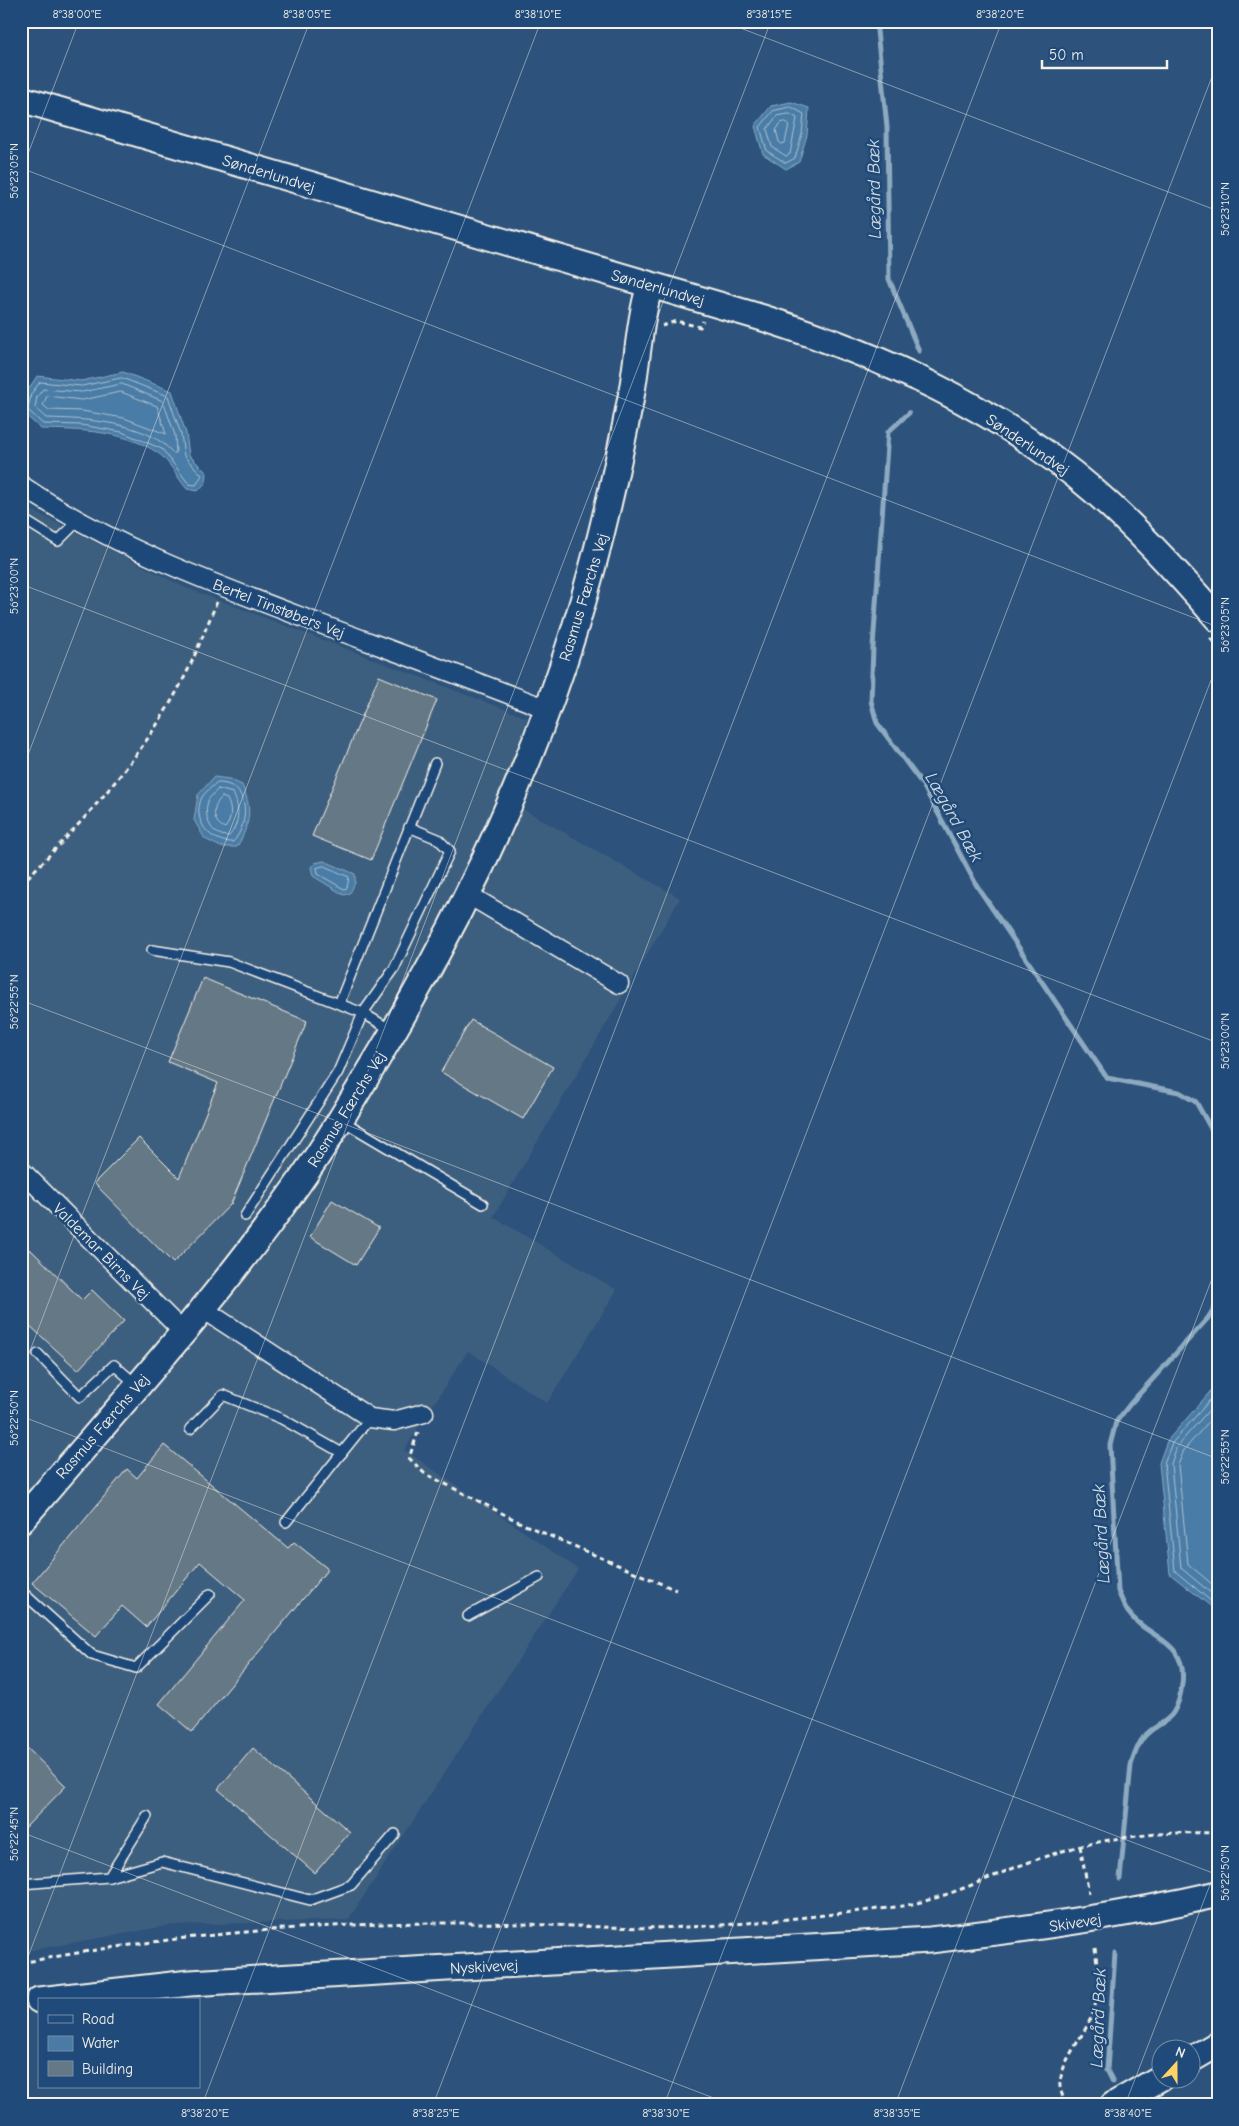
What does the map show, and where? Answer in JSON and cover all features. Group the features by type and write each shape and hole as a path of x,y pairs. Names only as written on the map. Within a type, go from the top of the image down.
{"street":[{"name":"Sønderlundvej","path":"21,99 650,285 838,343 911,374 971,406 1039,449 1093,490 1163,557 1212,626"},
{"name":"Rasmus Færchs Vej","path":"21,1521 203,1309 296,1187 341,1120 416,995 500,826 548,709 600,543 632,391 643,307 650,285"},
{"name":"Bertel Tinstøbers Vej","path":"21,485 78,521 149,556 223,587 548,709"},
{"path":"467,894 619,984"},
{"name":"Valdemar Birns Vej","path":"21,1170 184,1332"},
{"path":"203,1309 370,1418 394,1421 424,1413"},
{"name":"Skivevej","path":"930,1940 1050,1926 1158,1908 1218,1894"},
{"name":"Nyskivevej","path":"57,1998 190,1983 930,1940"},
{"name":"Nyskivevej","path":"21,2002 38,2000"},
{"path":"1202,2053 1218,2044"},
{"path":"1113,2105 1152,2083"}],"lane":[{"path":"21,518 58,541 78,521"},
{"path":"339,1004 435,763"},
{"path":"245,1216 338,1072 363,1013 394,969 450,851 438,839 409,827"},
{"path":"152,950 230,962 363,1013 394,1031"},
{"path":"341,1120 483,1204"},
{"path":"38,1354 80,1397 114,1365 138,1385"},
{"path":"190,1430 223,1395 282,1419 342,1453"},
{"path":"286,1522 370,1418"},
{"path":"468,1616 539,1577"},
{"path":"21,1591 92,1655 136,1668 210,1594"},
{"path":"109,1877 147,1816"},
{"path":"21,1884 109,1877 162,1862 310,1900 351,1885 395,1834"}],"path":[{"path":"696,318 713,323"},
{"path":"659,331 662,326 676,321 700,327 704,320"},
{"path":"21,884 64,842 114,786 147,739 187,672 223,587"},
{"path":"1212,626 1218,647"},
{"path":"424,1413 409,1458 424,1473 525,1524 676,1590"},
{"path":"21,1963 71,1954 229,1934 334,1926 468,1923 688,1927 893,1907 930,1899 1052,1854 1080,1846 1139,1836 1218,1833"},
{"path":"1080,1846 1089,1894"},
{"path":"1066,2105 1060,2084 1066,2062 1082,2035 1093,2011 1098,1975 1095,1948"}],"shaded area":[{"path":"21,505 184,587 527,718 501,797 680,898 493,1217 617,1290 547,1403 468,1351 404,1450 578,1569 348,1920 172,1925 21,1952"}],"water":[{"path":"791,102 809,108 807,135 799,162 786,169 763,154 755,126 771,106"},
{"path":"123,372 172,391 186,433 189,455 207,473 206,482 198,491 187,489 162,456 145,445 101,433 41,429 23,413 26,393 37,376 81,381"},
{"path":"214,777 229,779 242,785 248,802 247,823 237,847 221,847 205,839 194,820 198,795"},
{"path":"324,861 355,874 355,883 350,893 344,895 313,876 311,867 315,863"},
{"path":"1215,1386 1218,1387 1218,1612 1170,1574 1159,1463 1167,1441"}],"building":[{"path":"379,676 437,700 371,860 312,836"},
{"path":"203,978 307,1021 231,1204 173,1263 94,1183 139,1138 179,1178 218,1083 168,1062"},
{"path":"471,1020 553,1067 523,1119 441,1072"},
{"path":"332,1200 379,1228 356,1265 310,1237"},
{"path":"30,1249 82,1300 92,1290 124,1321 78,1370 28,1324 21,1330 21,1258"},
{"path":"164,1445 288,1548 294,1542 328,1569 192,1732 159,1704 245,1600 200,1562 146,1627 122,1606 96,1636 32,1583 127,1469 137,1478"},
{"path":"21,1742 66,1786 21,1832"},
{"path":"253,1748 350,1832 315,1873 218,1789"}],"waterway":[{"name":"Lægård Bæk","path":"876,21 887,127 889,279 919,351"},
{"name":"Lægård Bæk","path":"909,413 888,432 873,647 871,701 877,723 923,785 977,886 1107,1078 1179,1092 1196,1102 1218,1141"},
{"name":"Lægård Bæk","path":"1120,1879 1131,1765 1143,1739 1149,1732 1171,1716 1175,1710 1181,1691 1182,1669 1179,1658 1173,1649 1136,1621 1128,1612 1118,1591 1110,1445 1116,1422 1208,1318 1218,1302"},
{"name":"Lægård Bæk","path":"1113,2082 1107,2070 1115,1953"}]}
